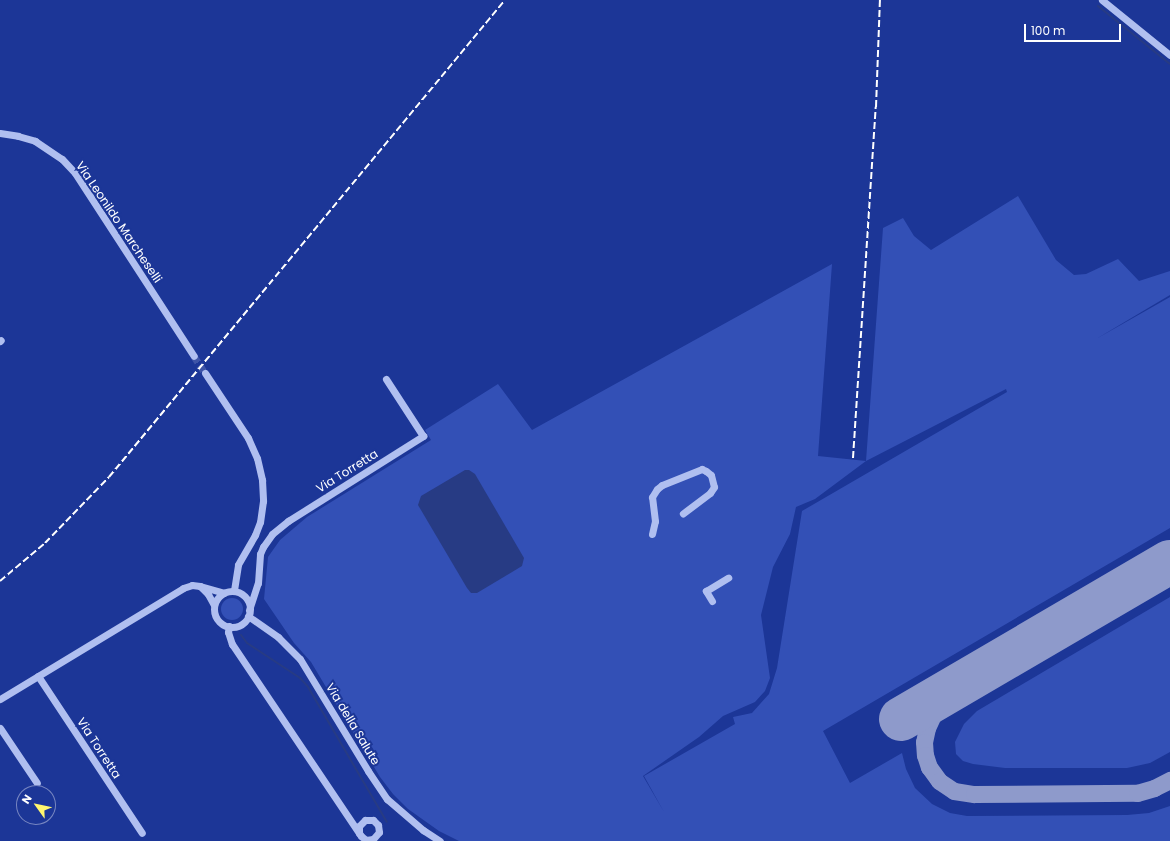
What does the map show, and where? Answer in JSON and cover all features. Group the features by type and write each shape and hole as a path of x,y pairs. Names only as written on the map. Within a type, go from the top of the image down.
{"street":[{"path":"1102,0 1170,55"},
{"name":"Via Leonildo Marcheselli","path":"0,134 18,136 35,141 62,158 81,183 194,356"},
{"path":"205,373 248,438 257,458 262,480 263,501 260,522 255,535 238,565 234,591"},
{"name":"Via Torretta","path":"249,613 258,583 260,554 263,546 272,534 288,521 423,436 386,379"},
{"path":"652,534 655,521 652,497 657,489 662,485 702,469 711,475 714,487 710,493 683,513"},
{"path":"712,601 706,591 728,578"},
{"path":"0,699 183,588 192,585 224,593 234,591 241,594 251,590 258,583"},
{"path":"200,586 208,594 214,605 217,619 229,626 242,623 249,613"},
{"path":"214,605 218,598 224,593"},
{"name":"Via della Salute","path":"241,594 248,600 249,613 278,637 300,659 387,799 422,830 440,841"},
{"path":"229,626 228,632 232,644 359,833 363,838 370,840 376,837 379,832 378,825 374,820 367,819 359,826 359,833"},
{"name":"Via Torretta","path":"38,676 142,833"},
{"path":"0,728 37,783"},
{"path":"349,819 362,822"}],"shaded area":[{"path":"1018,196 1056,260 1074,275 1086,274 1118,259 1139,281 1170,271 1170,295 1096,339 1170,297 1170,528 823,731 850,783 902,753 906,769 915,788 932,804 950,813 967,816 1127,815 1149,813 1170,806 1170,841 459,841 439,831 408,809 393,794 380,777 311,662 294,643 264,599 268,557 280,540 307,517 431,440 425,430 498,384 532,430 832,264 818,456 866,461 883,228 903,218 914,236 931,250","holes":["1006,389 1007,392 802,511 777,668 769,694 752,713 733,717 735,724 644,776 664,812 643,776 699,737 723,716 755,702 765,691 770,678 761,615 773,567 790,534 796,507 815,499 866,461"]},
{"path":"465,470 469,470 475,474 524,558 522,566 477,593 471,593 467,588 418,505 421,496"},
{"path":"1170,597 1170,752 1150,763 1127,768 1005,768 973,764 963,761 956,754 955,742 964,724 977,711"},
{"path":"228,598 236,598 243,605 243,613 236,620 228,620 221,613 221,605"}],"waterway":[{"path":"1098,6 1170,64"},
{"path":"241,635 247,643 300,678 308,687 387,822"}],"taxiway":[{"path":"959,685 948,695 934,713 927,728 924,742 925,755 929,767 939,781 954,791 974,794 1137,793 1154,788 1170,780"}],"runway":[{"path":"901,719 1170,562"}],"tunnel":[{"path":"194,356 205,373"}],"railway":[{"path":"0,581 45,543 109,477 505,0"},
{"path":"853,458 876,107 880,0"}]}
